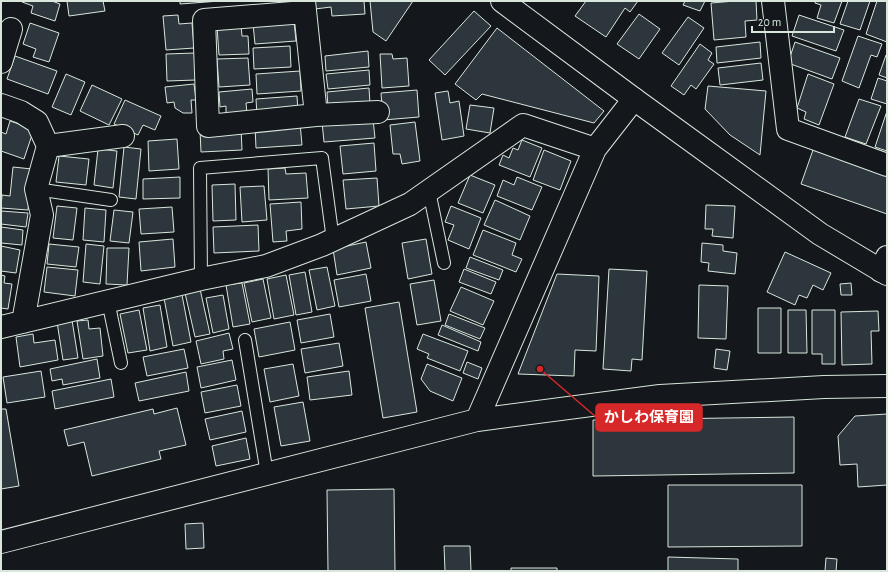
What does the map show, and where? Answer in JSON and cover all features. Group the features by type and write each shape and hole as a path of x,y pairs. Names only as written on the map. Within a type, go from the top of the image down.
{"street":[{"path":"502,1 820,234 885,267"},
{"path":"773,1 788,129 887,165"},
{"path":"316,115 304,7 204,20 208,126 316,115 378,112"},
{"path":"1,62 12,29"},
{"path":"477,420 594,149 634,99"},
{"path":"1,104 21,112 37,122 48,146 36,189 42,215 23,322"},
{"path":"1,327 202,279 266,266 333,240 410,204 524,125 594,149"},
{"path":"48,146 123,136"},
{"path":"1,542 477,420 660,396 824,387 887,386"}],"lane":[{"path":"202,279 200,168 322,158 333,240"},
{"path":"36,189 111,200"},
{"path":"429,191 444,263"},
{"path":"108,301 120,363"},
{"path":"245,340 267,474"}],"building":[{"path":"22,1 52,1 60,4 55,21 31,13 33,6"},
{"path":"67,1 103,1 105,11 69,16"},
{"path":"180,1 220,1 180,4"},
{"path":"314,1 364,1 365,14 332,16 331,7 315,9"},
{"path":"370,1 413,1 386,41 373,32"},
{"path":"586,1 638,1 630,12 625,8 606,37 575,16"},
{"path":"685,1 705,1 700,11 683,5"},
{"path":"756,1 757,20 745,21 746,37 714,40 711,3"},
{"path":"815,1 842,1 834,23 817,18 821,5 815,3"},
{"path":"848,1 870,1 860,30 840,24"},
{"path":"877,1 887,1 887,42 866,34"},
{"path":"474,11 491,26 445,75 429,60"},
{"path":"639,14 660,29 639,59 617,44"},
{"path":"178,15 179,24 192,23 194,48 166,50 163,16"},
{"path":"799,15 844,30 836,51 792,36"},
{"path":"688,17 704,28 679,65 662,53"},
{"path":"294,21 296,41 255,44 253,24"},
{"path":"30,23 59,33 49,62 33,57 36,49 23,44"},
{"path":"241,25 242,36 248,36 249,54 219,55 217,27"},
{"path":"497,28 604,111 594,123 482,94 476,100 455,84"},
{"path":"858,36 882,44 877,57 871,55 859,88 842,81"},
{"path":"760,42 761,58 717,63 716,47"},
{"path":"795,42 840,58 832,79 788,63"},
{"path":"700,44 712,53 708,60 714,64 696,89 691,85 684,95 671,86"},
{"path":"290,46 291,67 254,69 253,48"},
{"path":"368,51 369,67 326,71 325,56"},
{"path":"195,53 196,80 167,81 166,54"},
{"path":"380,54 392,54 393,59 407,58 409,86 382,88"},
{"path":"887,55 887,78 879,75"},
{"path":"15,56 57,71 48,94 7,79"},
{"path":"248,58 250,85 219,87 217,59"},
{"path":"761,63 763,80 720,85 718,68"},
{"path":"369,70 370,85 328,89 326,74"},
{"path":"300,71 301,91 257,94 256,74"},
{"path":"66,74 85,82 71,115 52,107"},
{"path":"808,74 834,84 819,125 804,119 806,112 797,108"},
{"path":"878,78 887,81 887,104 871,99"},
{"path":"194,84 196,100 191,100 192,113 183,113 175,108 174,102 167,103 165,87"},
{"path":"92,85 122,99 109,125 80,111"},
{"path":"708,86 766,91 760,155 730,135 705,109"},
{"path":"369,88 370,104 328,107 327,92"},
{"path":"252,89 253,102 246,103 247,114 226,116 226,106 220,107 219,92"},
{"path":"417,90 419,117 383,120 381,93"},
{"path":"448,91 450,103 459,101 464,136 442,140 435,93"},
{"path":"297,96 298,112 257,115 256,99"},
{"path":"859,99 881,106 866,144 845,137"},
{"path":"125,100 161,116 155,130 143,125 138,135 114,124"},
{"path":"470,105 494,108 490,133 466,129"},
{"path":"887,111 887,151 875,147"},
{"path":"373,119 375,138 324,142 322,122"},
{"path":"10,121 34,129 24,159 1,151 1,132 6,134"},
{"path":"415,122 420,161 402,164 400,154 393,154 390,125"},
{"path":"300,123 302,145 256,148 255,126"},
{"path":"241,128 242,150 201,152 200,130"},
{"path":"177,139 179,169 149,171 148,141"},
{"path":"522,140 542,148 530,177 499,165 503,155 509,158 513,148 518,150"},
{"path":"374,143 376,171 343,174 340,146"},
{"path":"124,147 141,149 136,199 119,197"},
{"path":"98,149 117,151 113,188 94,185"},
{"path":"544,150 571,161 560,190 533,180"},
{"path":"813,150 887,175 887,214 801,184"},
{"path":"59,156 89,159 86,185 56,182"},
{"path":"13,167 32,169 28,210 1,208 2,195 10,196"},
{"path":"285,168 286,174 306,173 308,198 269,200 268,169"},
{"path":"470,175 495,185 483,213 458,203"},
{"path":"180,177 180,198 143,199 143,179"},
{"path":"517,177 542,187 532,210 497,196 503,180 514,185"},
{"path":"377,178 379,206 346,209 343,180"},
{"path":"235,184 236,220 213,221 212,185"},
{"path":"264,186 267,220 242,222 240,187"},
{"path":"495,200 530,216 520,240 484,225"},
{"path":"301,202 302,229 286,231 287,241 273,242 270,204"},
{"path":"706,205 735,206 733,238 712,236 713,229 705,229"},
{"path":"57,206 77,208 73,240 53,238"},
{"path":"451,206 481,218 469,249 448,240 454,225 445,222"},
{"path":"172,207 174,232 141,234 139,209"},
{"path":"85,208 106,210 104,242 83,240"},
{"path":"114,210 133,212 129,243 110,241"},
{"path":"1,211 28,213 26,227 1,224"},
{"path":"258,225 259,251 214,253 213,227"},
{"path":"1,227 23,230 22,245 1,243"},
{"path":"483,230 516,243 512,255 522,259 516,272 473,255"},
{"path":"173,239 175,267 141,271 139,242"},
{"path":"426,239 432,274 408,279 402,243"},
{"path":"366,242 371,268 337,275 333,249"},
{"path":"702,243 723,245 723,251 737,253 735,274 708,271 709,263 701,262"},
{"path":"49,244 79,247 76,267 47,264"},
{"path":"86,244 104,246 100,284 83,282"},
{"path":"1,246 20,250 16,273 1,271"},
{"path":"107,248 129,248 127,285 106,284"},
{"path":"785,252 831,273 823,290 813,285 807,298 799,295 795,305 767,292"},
{"path":"470,257 503,270 499,280 466,268"},
{"path":"47,267 78,270 75,296 44,292"},
{"path":"327,267 335,306 317,310 309,270"},
{"path":"464,269 496,282 491,294 459,282"},
{"path":"609,269 647,271 642,360 632,359 631,371 603,369"},
{"path":"305,272 312,312 296,315 289,275"},
{"path":"366,274 371,301 339,307 334,280"},
{"path":"557,274 599,276 596,351 575,350 574,376 518,374"},
{"path":"1,275 5,276 4,283 12,284 8,309 1,308"},
{"path":"286,275 294,315 274,319 267,279"},
{"path":"263,279 271,318 252,322 244,283"},
{"path":"434,280 441,321 417,325 410,284"},
{"path":"242,283 250,324 233,327 226,285"},
{"path":"851,283 852,295 841,295 840,284"},
{"path":"699,285 728,286 726,339 698,338"},
{"path":"461,287 494,301 483,325 450,311"},
{"path":"200,289 210,334 195,337 185,293"},
{"path":"182,295 191,342 173,346 164,298"},
{"path":"223,295 229,329 213,333 206,298"},
{"path":"399,302 417,412 383,418 365,308"},
{"path":"160,305 167,347 150,351 143,308"},
{"path":"758,308 781,308 781,353 758,353"},
{"path":"139,310 147,350 128,353 120,314"},
{"path":"788,310 806,310 807,353 788,353"},
{"path":"812,310 835,310 835,364 822,364 822,354 812,354"},
{"path":"878,311 879,331 871,331 872,364 842,365 841,312"},
{"path":"330,314 334,337 301,343 297,320"},
{"path":"449,314 485,328 480,339 445,325"},
{"path":"72,320 78,358 63,360 57,322"},
{"path":"88,320 89,329 100,328 103,356 83,359 77,321"},
{"path":"290,322 295,350 259,357 254,329"},
{"path":"442,325 481,342 478,351 438,335"},
{"path":"229,333 233,349 223,351 224,359 201,364 196,341"},
{"path":"33,334 34,343 55,340 58,360 20,367 16,337"},
{"path":"423,334 468,351 460,371 427,358 429,354 417,349"},
{"path":"339,343 343,366 305,373 301,349"},
{"path":"184,349 188,368 147,376 143,357"},
{"path":"716,349 730,351 727,370 714,368"},
{"path":"97,359 100,378 63,385 62,379 52,381 50,369"},
{"path":"232,360 236,380 201,388 197,367"},
{"path":"467,362 482,368 478,379 463,373"},
{"path":"293,364 299,396 270,402 264,369"},
{"path":"427,364 462,378 453,401 430,391 421,379"},
{"path":"41,371 45,397 7,403 3,377"},
{"path":"349,371 352,395 310,400 307,377"},
{"path":"186,372 189,391 139,401 135,383"},
{"path":"111,379 114,397 55,409 52,391"},
{"path":"237,385 241,406 205,413 201,392"},
{"path":"303,402 310,441 281,446 274,407"},
{"path":"177,408 186,445 159,451 161,459 92,476 84,442 68,446 64,430 153,409 154,414"},
{"path":"1,409 6,409 19,486 1,489"},
{"path":"242,411 246,432 210,440 205,419"},
{"path":"887,414 887,485 858,487 857,464 840,465 838,436 855,416"},
{"path":"794,417 794,473 593,476 593,420"},
{"path":"246,438 250,459 216,466 212,446"},
{"path":"668,485 802,485 802,546 668,547"},
{"path":"394,489 395,571 328,571 327,490"},
{"path":"203,523 204,548 186,549 185,524"},
{"path":"444,546 470,546 471,571 445,571"},
{"path":"668,557 738,559 738,571 668,571"},
{"path":"826,558 837,559 836,571 825,571"},
{"path":"511,568 557,568 557,571 511,571"}],"place":[{"name":"かしわ保育園","path":"540,369"}]}
